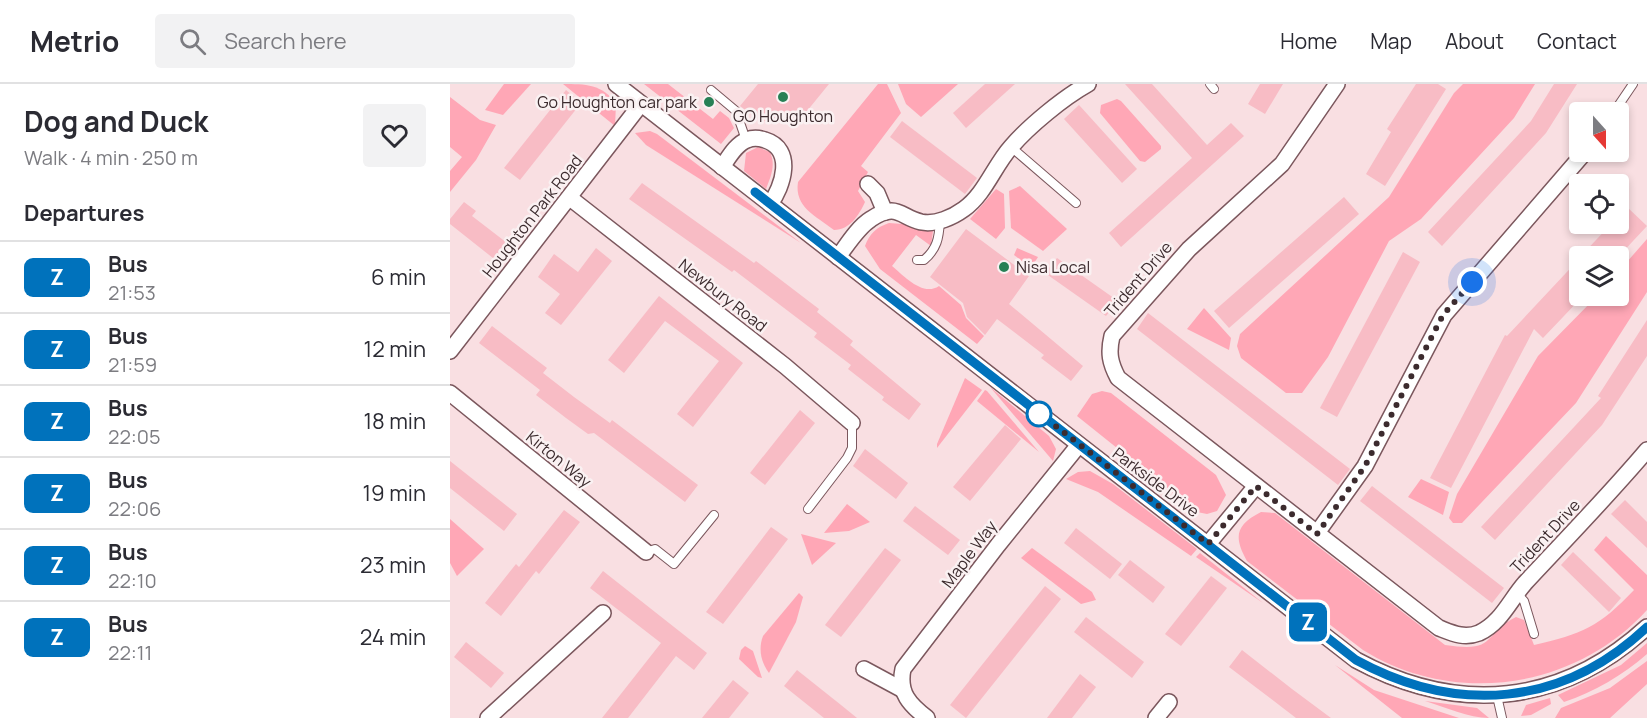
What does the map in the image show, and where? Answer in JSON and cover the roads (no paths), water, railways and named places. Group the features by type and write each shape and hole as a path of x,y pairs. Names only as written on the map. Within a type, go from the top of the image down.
{"street":[{"name":"Parkside Drive","path":"616,84 973,361 1078,446 1356,660 1373,669 1428,690 1497,696 1539,688 1573,678 1613,656 1647,627"},
{"path":"838,257 869,220 885,212 907,214 922,222 940,221 965,208 980,193 1011,147 1067,98 1088,84"},
{"name":"Trident Drive","path":"1337,84 1282,164 1189,249 1113,336 1109,349 1114,370 1126,386 1439,628 1458,636 1477,634 1492,625 1516,594 1645,455"},
{"name":"Houghton Park Road","path":"450,351 641,104"},
{"path":"722,167 746,140 756,137 770,141 778,150 784,163 778,193 770,204"},
{"path":"1317,534 1365,466 1443,315 1576,162"},
{"path":"868,184 877,193 885,212"},
{"name":"Newbury Road","path":"570,198 785,366 852,423"},
{"name":"Kirton Way","path":"450,393 646,552"},
{"name":"Maple Way","path":"903,690 903,669 1078,446"},
{"path":"1208,544 1256,486"},
{"path":"488,718 603,613"},
{"path":"864,669 903,690 911,706 927,718"},
{"path":"1156,718 1169,702"}],"lane":[{"path":"1621,102 1633,84"},
{"path":"711,90 736,111 746,140"},
{"path":"1011,147 1076,203"},
{"path":"916,260 924,260 933,253 939,239 940,221"},
{"path":"808,509 847,458 852,448 852,423"},
{"path":"646,552 655,549 674,564 714,515"},
{"path":"1516,594 1524,602 1534,634"},
{"path":"1497,696 1502,718"}],"place":[{"name":"GO Houghton","path":"783,97"},
{"name":"Go Houghton car park","path":"709,102"},
{"name":"Nisa Local","path":"1004,267"}]}
